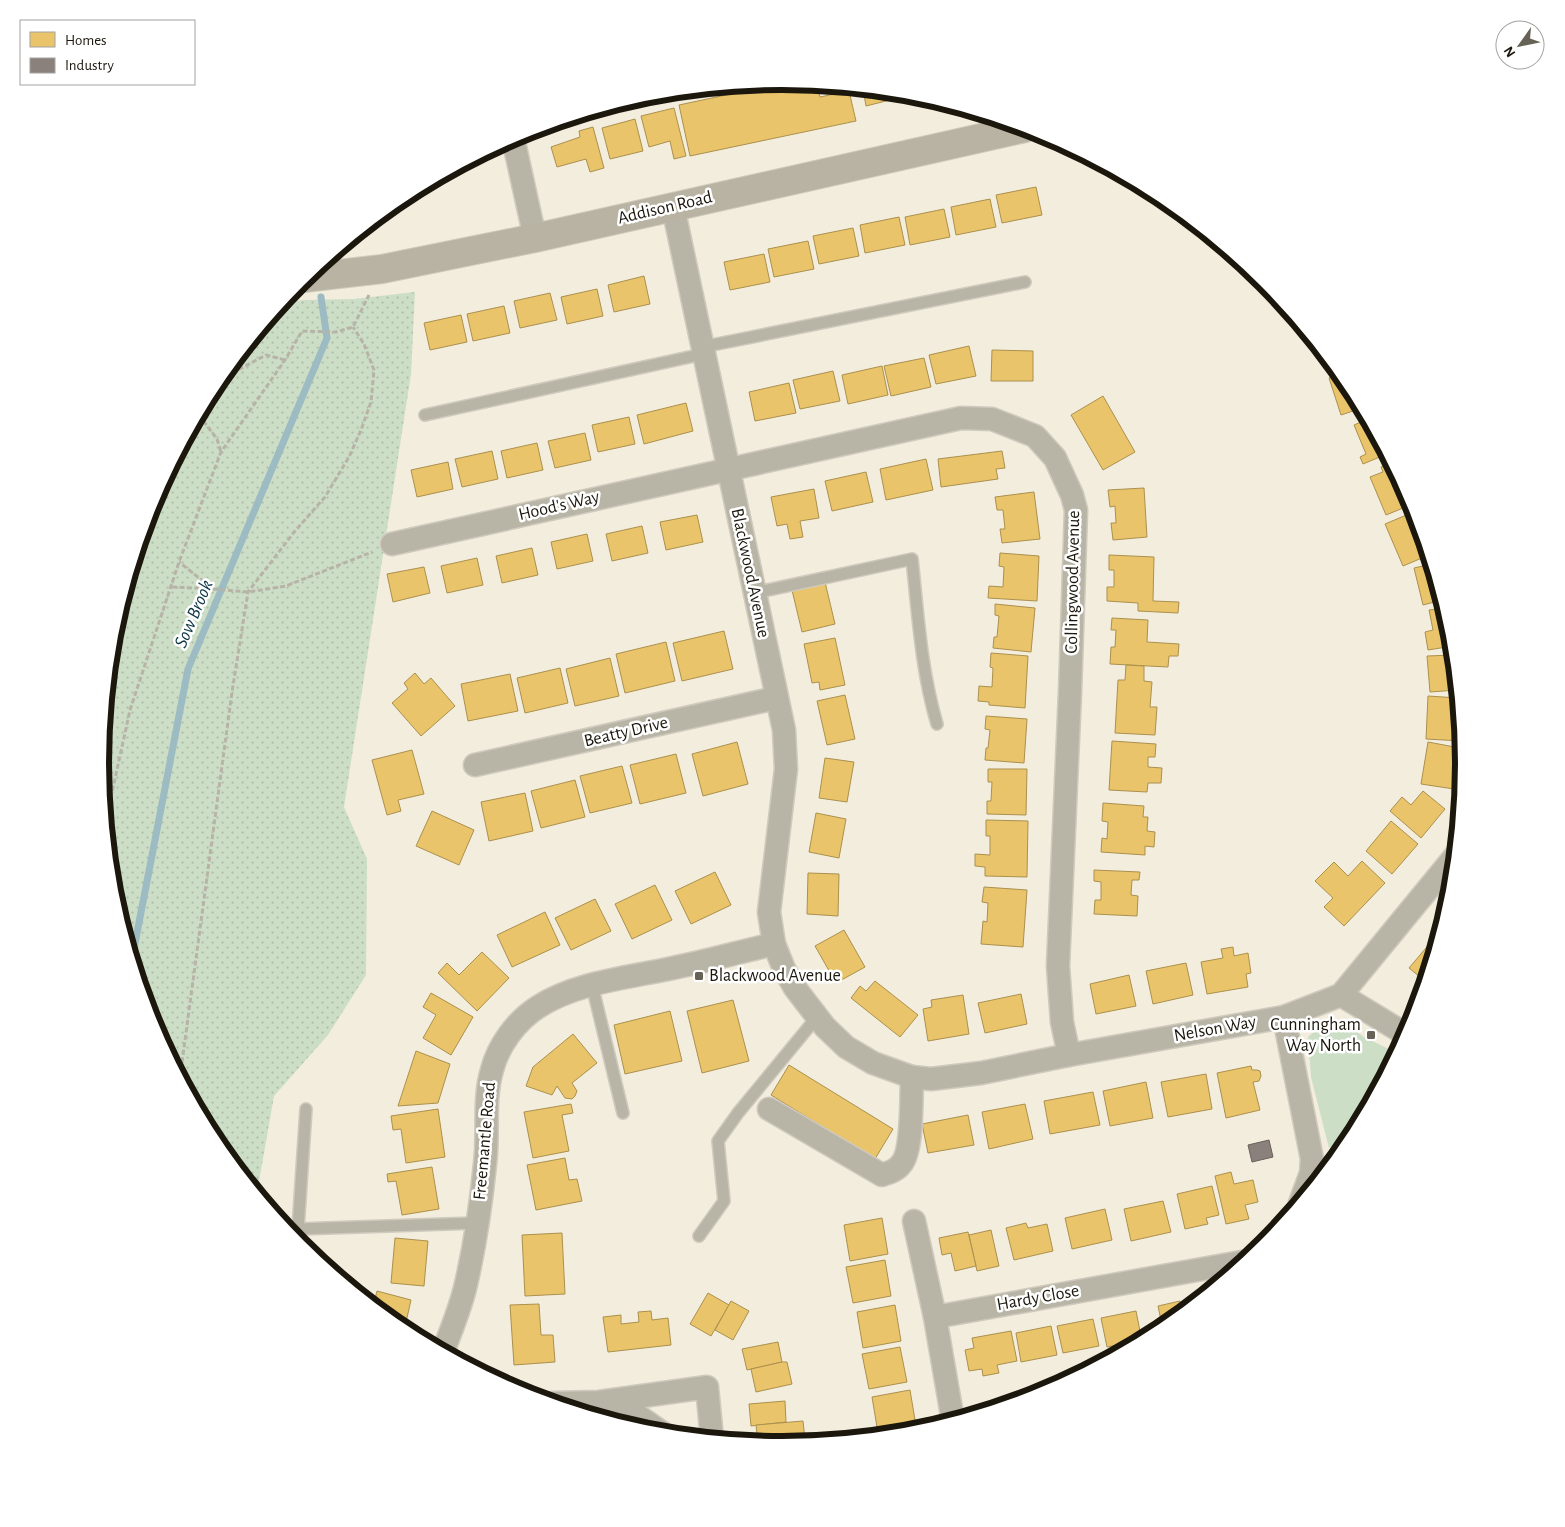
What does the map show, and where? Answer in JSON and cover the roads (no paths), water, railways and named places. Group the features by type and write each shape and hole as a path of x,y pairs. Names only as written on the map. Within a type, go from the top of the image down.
{"street":[{"name":"Addison Road","path":"317,276 382,269 534,238 1012,131"},
{"path":"515,146 534,238"},
{"name":"Blackwood Avenue","path":"673,207 702,351 784,730 786,769 769,912 774,944 784,969 795,988 817,1017 846,1047 873,1063 912,1076 931,1079 981,1073 1069,1055"},
{"name":"Collingwood Avenue","path":"728,470 961,418 992,419 1014,427 1035,436 1055,458 1069,486 1076,510 1070,702 1058,966 1062,1022 1069,1055"},
{"name":"Hood's Way","path":"392,544 635,488 728,470"},
{"name":"Beatty Drive","path":"475,765 776,698"},
{"path":"1400,1031 1341,996 1448,865"},
{"name":"Freemantle Road","path":"445,1346 466,1285 486,1162 489,1087 492,1069 508,1036 521,1020 537,1007 559,996 592,985 685,966 774,944"},
{"name":"Nelson Way","path":"1069,1055 1284,1017 1341,996"},
{"path":"1284,1017 1312,1159 1305,1189"},
{"path":"769,1109 882,1175 895,1170 904,1162 909,1150 912,1076"},
{"path":"914,1221 952,1415"},
{"name":"Hardy Close","path":"934,1317 1234,1263"},
{"path":"571,1403 599,1402 707,1387 711,1433"},
{"path":"599,1402 634,1413 649,1424"}],"lane":[{"path":"426,415 702,351 1025,282"},
{"path":"754,593 912,559 922,654 930,699 937,724"},
{"path":"592,985 622,1113"},
{"path":"699,1236 724,1201 718,1141 738,1113 817,1017"},
{"path":"297,1231 306,1109"},
{"path":"301,1235 476,1223"}],"waterway":[{"name":"Sow Brook","path":"134,946 188,669 327,338 321,297"}],"place":[{"name":"Blackwood Avenue","path":"699,976"},
{"name":"Cunningham Way North","path":"1371,1035"}]}
